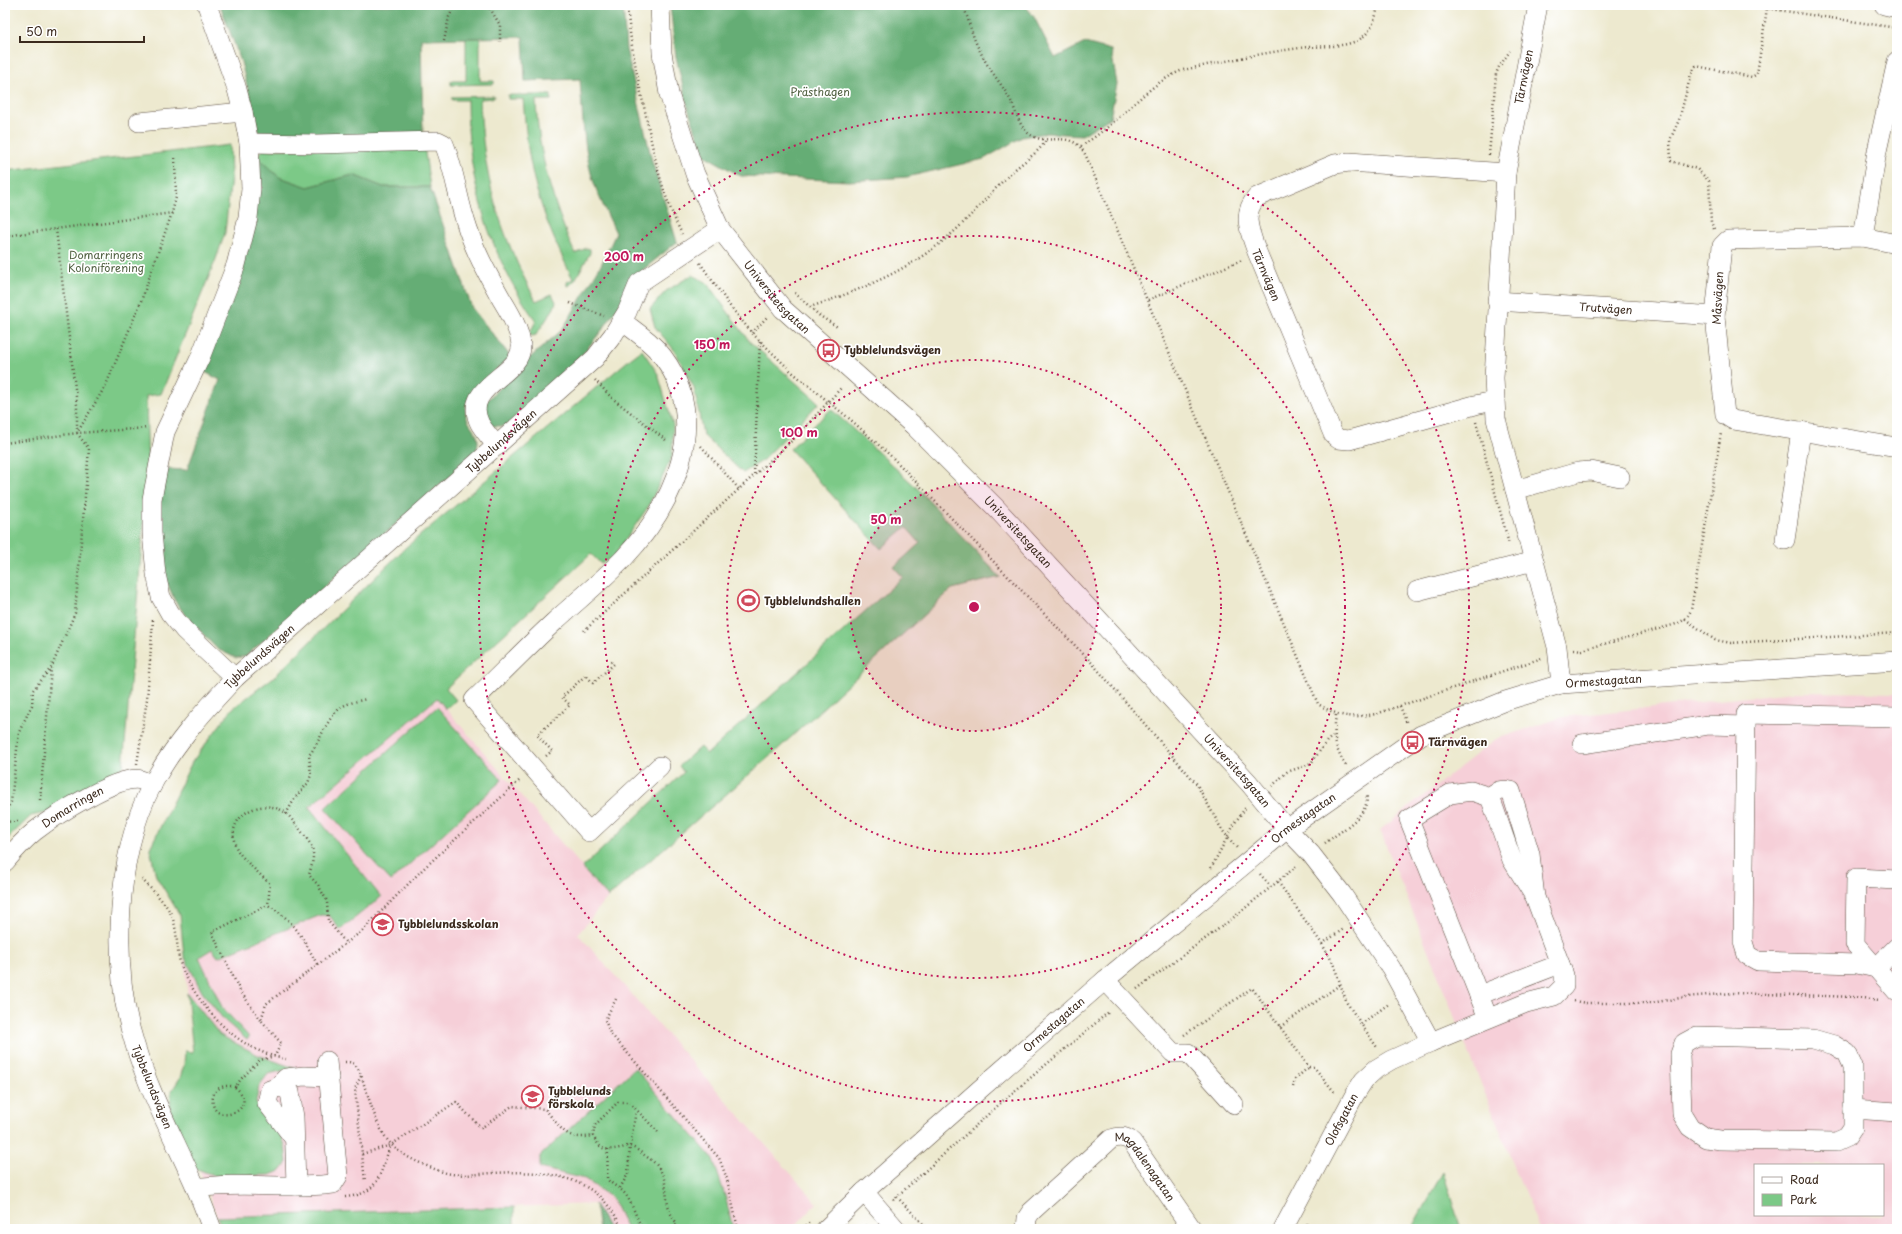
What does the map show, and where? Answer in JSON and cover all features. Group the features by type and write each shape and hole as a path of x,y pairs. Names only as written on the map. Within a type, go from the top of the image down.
{"street":[{"path":"207,5 234,79 243,112 249,143 251,176 248,218 236,265 200,358 168,426 158,466 152,499 152,533 156,574 161,597 170,613 184,630 234,678"},
{"name":"Universitetsgatan","path":"660,5 662,53 669,94 695,174 720,229 780,305 908,421 996,508 1260,795 1287,829 1311,854 1359,919 1405,992 1431,1042"},
{"name":"Tärnvägen","path":"1538,5 1506,173 1497,302 1494,401 1496,419 1558,647 1561,684"},
{"path":"1884,5 1897,8"},
{"path":"1863,237 1877,151 1897,61"},
{"path":"139,122 243,112"},
{"path":"249,143 317,144 438,141 444,144 449,156 465,221 491,280 518,332 521,343 521,353 516,362 487,387 479,397 477,410 480,424 497,446"},
{"name":"Tärnvägen","path":"1494,401 1349,440 1338,439 1333,434 1256,252 1248,229 1247,214 1250,203 1257,197 1335,164 1349,162 1506,173"},
{"name":"Tybbelundsvägen","path":"208,1228 196,1188 144,1073 133,1038 122,987 120,956 121,919 128,857 143,783 234,678 595,358 613,335 622,320 639,283 720,229"},
{"path":"1722,246 1728,240 1863,237 1897,244"},
{"name":"Måsvägen","path":"1722,246 1715,316 1725,414"},
{"name":"Trutvägen","path":"1497,302 1715,316"},
{"path":"622,320 654,346 671,370 682,400 686,428 685,439 683,455 673,485 659,511 639,541 613,569 553,623 474,700 589,832 660,766"},
{"path":"1725,414 1733,420 1897,447"},
{"path":"1785,540 1801,431"},
{"path":"1515,490 1578,472 1591,471 1620,477"},
{"path":"1418,591 1534,561"},
{"name":"Ormestagatan","path":"819,1224 864,1192 1105,980 1287,829 1421,735 1505,701 1561,684 1897,661"},
{"path":"1876,968 1857,964 1758,961 1747,955 1743,942 1746,714 1897,717"},
{"path":"1582,744 1708,725 1746,726"},
{"name":"Domarringen","path":"5,862 34,832 57,816 113,785 143,783"},
{"path":"1488,1018 1409,819 1450,794 1471,791 1490,797 1512,860 1535,898 1564,975 1564,986 1554,996"},
{"path":"1890,996 1876,968 1855,944 1856,878 1897,880"},
{"path":"1876,968 1897,947"},
{"path":"1479,995 1560,964"},
{"path":"1105,980 1173,1053 1188,1053 1234,1104"},
{"name":"Olofsgatan","path":"1283,1229 1347,1108 1364,1080 1376,1068 1431,1042 1488,1018 1526,1003 1554,996"},
{"path":"1698,1036 1813,1039 1834,1045 1847,1053 1853,1066 1853,1109 1853,1128 1847,1137 1836,1142 1720,1140 1706,1138 1690,1127 1682,1114 1680,1054 1684,1043 1698,1036"},
{"path":"196,1188 218,1185 296,1186 334,1184 338,1176 328,1069 304,1076 286,1078 276,1088 281,1086 290,1092 294,1117 293,1137 296,1186"},
{"path":"1853,1109 1897,1112"},
{"name":"Magdalenagatan","path":"1026,1229 1027,1218 1031,1212 1111,1139 1117,1137 1124,1137 1132,1142 1192,1229"},
{"path":"864,1192 896,1229"}],"path":[{"path":"444,41 449,17 455,5"},
{"path":"488,5 500,25 500,42"},
{"path":"627,5 629,28 637,74 663,190 682,235 730,306 752,333 792,372 830,402 906,471 1091,662 1196,783 1228,838 1271,888"},
{"path":"963,5 979,50 1010,100 1023,128 1031,136 1046,139 1070,140 1082,146 1318,704 1336,715 1356,717 1376,714 1546,657"},
{"path":"1082,146 1109,126 1159,83 1174,73 1255,55 1302,47 1353,42 1369,31 1374,23 1378,5"},
{"path":"1745,5 1897,28"},
{"path":"1722,246 1711,222 1709,182 1698,169 1671,161 1670,140 1679,120 1691,74 1696,66 1752,77 1757,74 1767,8"},
{"path":"810,306 851,293 885,279 943,241 1012,173 1044,146 1046,139"},
{"path":"77,433 106,385 140,304 176,197 175,156"},
{"path":"5,236 172,212"},
{"path":"5,813 11,802 19,732 32,705 33,690 51,668 75,612 89,449 77,433 77,405 56,229"},
{"path":"1148,300 1256,252"},
{"path":"694,268 701,264"},
{"path":"752,333 780,305 795,293 820,316 839,328"},
{"path":"570,303 602,316 622,320"},
{"path":"754,474 760,340"},
{"path":"593,378 612,398 671,444 676,444 685,439 694,439 739,489"},
{"path":"584,631 796,436 830,402 841,388"},
{"path":"1571,642 1573,649 1582,650 1683,622 1691,610 1725,414"},
{"path":"5,443 77,433 168,426"},
{"path":"143,783 147,699 154,611 161,597"},
{"path":"1685,619 1715,640 1731,643 1897,634"},
{"path":"261,1020 266,1004 362,930 422,870 552,751 537,735 570,705 562,697 586,675 593,683 614,664 610,661"},
{"path":"40,800 51,668"},
{"path":"286,814 295,798 308,783 311,775 309,755 318,744 338,709 351,703 367,699"},
{"path":"1400,706 1408,725"},
{"path":"1206,872 1212,867 1243,810 1287,772 1312,762 1326,740 1333,736"},
{"path":"268,905 270,884 237,850 233,836 237,821 247,811 259,807 270,808 286,814 303,833 313,849 309,876 318,885 327,901 328,921 346,943"},
{"path":"864,1229 880,1211 1004,1100 1124,1000 1228,922 1311,854"},
{"path":"140,875 160,897 171,915 182,970 203,1005 220,1023 248,1045 275,1056 290,1060"},
{"path":"1278,882 1322,944 1333,963 1348,1004 1387,1062"},
{"path":"268,905 284,914 299,931 318,964"},
{"path":"268,905 212,932 240,991 261,1020 281,1043 275,1056"},
{"path":"1322,944 1359,919"},
{"path":"1280,1027 1341,984"},
{"path":"1168,1046 1252,988 1309,1067 1314,1067 1347,1108"},
{"path":"1361,1024 1405,992"},
{"path":"1554,996 1586,1003 1652,1003 1686,997 1733,993 1856,997 1890,996"},
{"path":"616,999 605,1020 610,1033 719,1158 727,1179 738,1229"},
{"path":"235,1087 260,1060 275,1056"},
{"path":"328,1069 351,1062 358,1068 380,1127 391,1145 426,1165 458,1176 511,1172 546,1173 572,1179 586,1186 610,1206 622,1229"},
{"path":"1293,1087 1294,1079 1309,1067"},
{"path":"361,1076 355,1089 365,1182"},
{"path":"221,1087 235,1087 242,1095 242,1105 236,1113 226,1115 221,1114 214,1107 214,1093 221,1087"},
{"path":"362,1154 391,1145 456,1102 482,1128 512,1106 545,1109 566,1134 579,1139 593,1136"},
{"path":"658,1132 629,1102 618,1102 595,1125 593,1136 599,1147 603,1149 630,1146 651,1160 663,1172 667,1188 670,1214 676,1222 675,1229"},
{"path":"620,1188 628,1174 630,1146 636,1110"},
{"path":"608,1149 607,1179 612,1186 620,1188 627,1197 643,1229"},
{"path":"897,1197 928,1229"},
{"path":"803,1229 819,1224"}],"shaded area":[{"name":"Tybblelundsskolan","path":"275,676 437,698 608,897 578,934 817,1203 792,1229 609,1229 595,1204 217,1217 200,1171 195,1168 171,1092 180,1078 184,1065 185,1051 193,1052 180,915 156,876 150,848 192,762 232,709"},
{"path":"1794,692 1897,693 1897,1229 1539,1229 1380,830 1496,739 1563,717"}],"green space":[{"path":"220,5 623,5 626,49 652,161 677,242 644,269 603,329 578,360 506,426 492,426 481,407 519,367 562,330 601,265 616,233 604,208 591,174 584,133 580,79 525,81 523,37 421,39 423,134 264,138 259,134 241,62"},
{"name":"Prästhagen","path":"670,5 1025,5 1034,17 1055,58 1085,43 1111,50 1117,84 1110,118 1082,135 1046,133 1022,137 984,159 907,177 849,181 741,176 704,155 688,108 676,57"},
{"path":"466,38 480,38 480,81 494,81 494,84 451,85 451,81 466,81"},
{"path":"508,95 551,95 551,100 536,100 537,120 543,159 560,216 575,254 586,248 590,249 590,253 575,280 569,286 567,285 567,282 573,279 547,221 533,176 523,99 508,99"},
{"path":"494,96 494,98 480,99 485,154 495,204 512,251 536,301 552,294 556,302 554,308 536,335 532,336 529,334 536,321 505,270 484,216 476,188 468,130 467,100 452,100 452,97"},
{"name":"Domarringens Koloniförening","path":"230,145 231,177 225,233 216,259 161,394 146,396 148,472 123,767 54,811 31,816 5,841 5,171"},
{"path":"424,146 430,187 383,187 353,175 308,187 279,177 257,157 262,150"},
{"path":"257,157 279,177 308,187 353,175 383,187 430,187 472,308 511,357 478,386 468,400 466,406 467,419 478,441 477,448 473,456 246,656 236,658 217,649 187,617 175,601 165,578 158,489 167,469 187,470 220,380 201,370"},
{"path":"692,275 706,282 750,342 819,403 762,461 743,473 703,435 694,388 675,351 655,327 650,309 666,291"},
{"path":"642,350 658,374 673,425 672,457 648,507 614,556 601,564 591,554 446,688 456,700 446,709 437,698 309,807 381,897 340,930 330,916 321,915 218,957 212,949 199,957 222,1007 249,1037 247,1040 224,1020 202,992 184,956 180,915 156,876 150,848 192,762 232,709 275,676 405,548"},
{"path":"831,409 916,487 1000,577 952,589 776,751 608,897 582,868 684,772 679,766 700,747 707,754 903,577 894,567 920,543 906,527 881,549 790,449"},
{"path":"437,707 502,780 391,881 325,808"},
{"path":"187,993 220,1035 258,1055 294,1068 268,1074 259,1086 256,1102 261,1115 278,1127 285,1145 287,1162 282,1170 270,1175 215,1176 195,1168 170,1111 171,1092 180,1078 184,1065 185,1051 193,1052"},
{"path":"635,1068 713,1159 726,1199 733,1229 627,1229 612,1198 585,1179 540,1168 540,1156"},
{"path":"1443,1172 1461,1229 1411,1229"},
{"path":"595,1204 609,1229 599,1229"},
{"path":"514,1207 514,1229 223,1229 217,1217"}],"place":[{"name":"Tybblelundsvägen","path":"829,350"},
{"name":"Tybblelundshallen","path":"749,601"},
{"name":"Tärnvägen","path":"1412,742"},
{"name":"Tybblelundsskolan","path":"383,924"},
{"name":"Tybblelunds förskola","path":"532,1097"}]}
